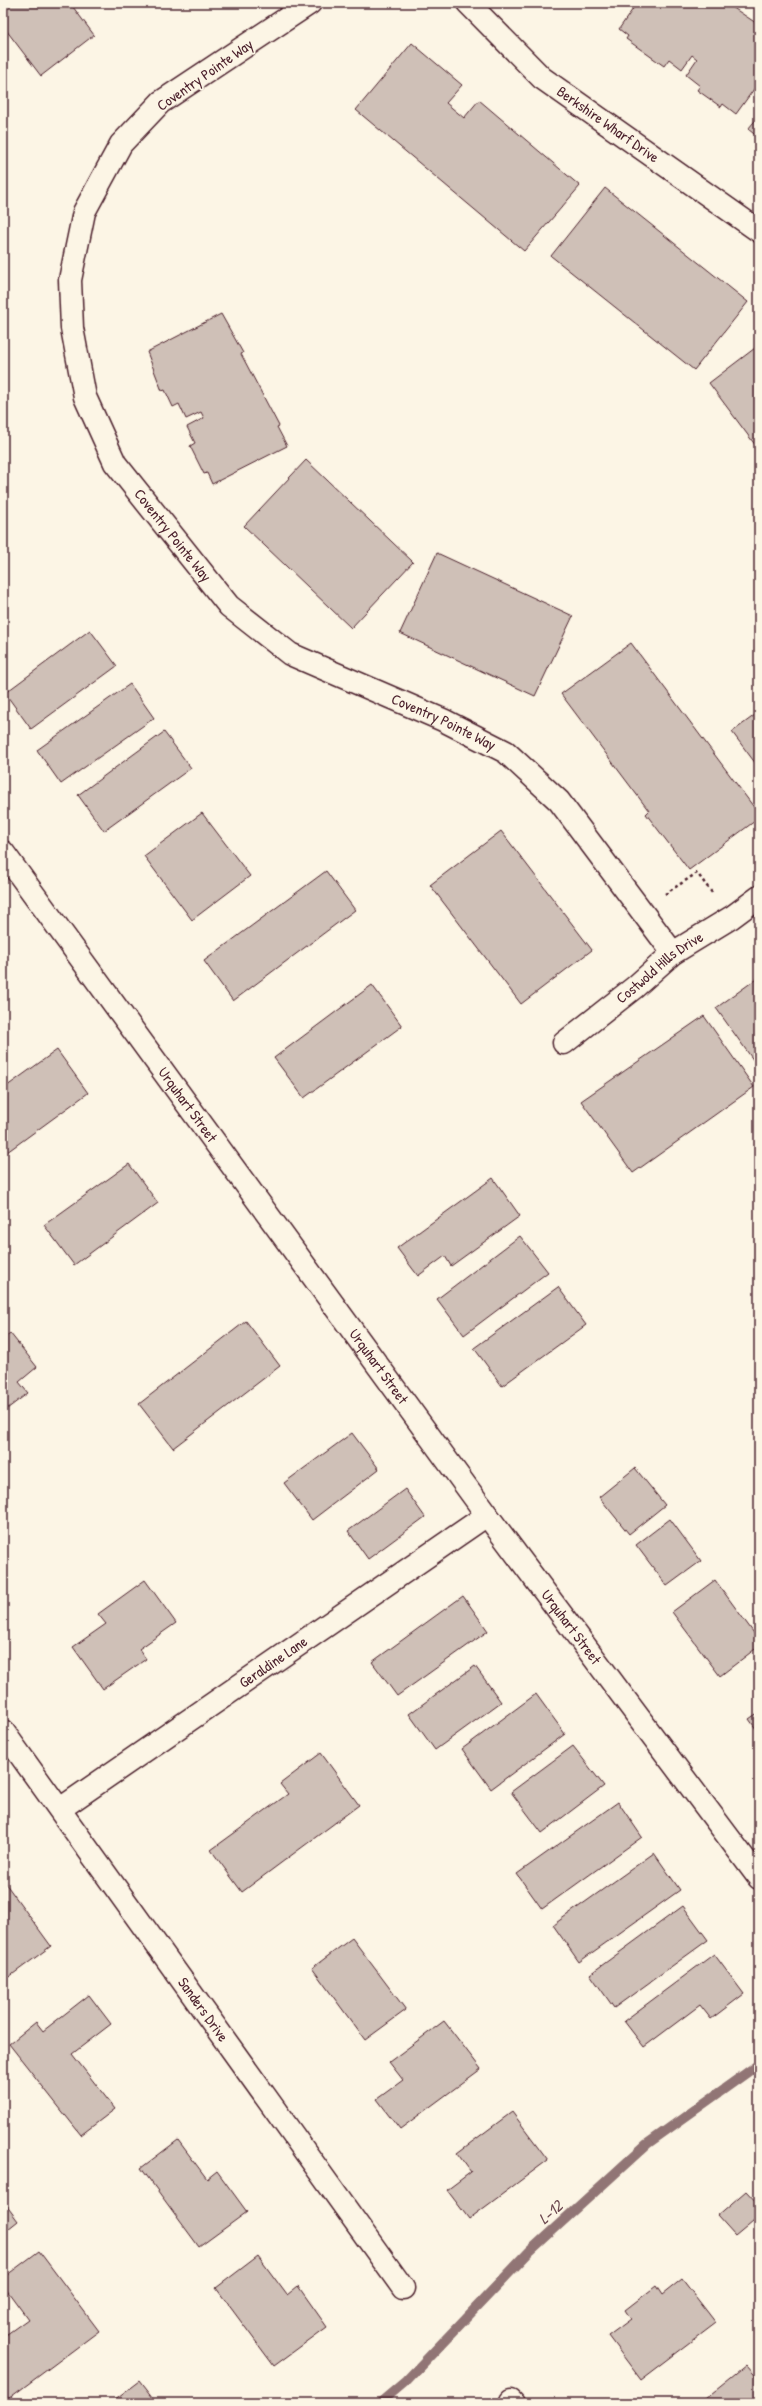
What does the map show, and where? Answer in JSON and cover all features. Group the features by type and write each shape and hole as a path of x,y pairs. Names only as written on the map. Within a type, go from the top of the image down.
{"street":[{"name":"Coventry Pointe Way","path":"310,3 161,102 121,144 84,212 70,280 72,328 85,397 115,463 228,606 290,654 443,720 506,752 559,801 674,952"},
{"name":"Berkshire Wharf Drive","path":"468,3 542,78 759,231"},
{"name":"Urquhart Street","path":"3,852 487,1515 759,1878"},
{"name":"Costwold Hills Drive","path":"564,1043 636,987 674,952 759,898"},
{"name":"Geraldine Lane","path":"60,1809 487,1515"},
{"name":"Sanders Drive","path":"3,1731 403,2288"}],"path":[{"path":"662,896 697,873 716,899"}],"building":[{"path":"3,3 70,3 94,35 41,76 3,26"},
{"path":"637,3 726,3 759,25 759,82 736,114 723,104 721,107 697,90 700,86 686,75 697,59 692,55 682,69 669,59 664,66 626,39 628,36 619,29"},
{"path":"412,43 462,85 446,103 464,118 479,100 580,186 524,251 356,110"},
{"path":"759,116 759,138 748,129"},
{"path":"605,188 748,302 694,370 551,256"},
{"path":"221,314 243,353 241,354 279,426 277,427 287,446 212,484 207,473 204,474 190,446 195,443 187,427 204,418 201,412 186,419 179,404 173,407 165,390 162,391 147,352"},
{"path":"759,345 759,450 709,383"},
{"path":"306,460 413,562 351,628 244,526"},
{"path":"437,553 573,616 535,696 400,633"},
{"path":"90,630 117,666 31,729 5,693"},
{"path":"631,643 759,814 759,818 689,870 646,814 649,811 561,694"},
{"path":"130,684 154,718 61,784 37,750"},
{"path":"759,712 759,768 732,732"},
{"path":"164,732 191,768 104,831 78,795"},
{"path":"202,813 250,876 192,920 144,856"},
{"path":"501,831 592,950 521,1004 430,885"},
{"path":"326,871 355,910 233,1001 204,961"},
{"path":"759,977 759,1068 716,1008"},
{"path":"372,985 402,1026 304,1098 274,1058"},
{"path":"704,1016 754,1087 633,1173 581,1101"},
{"path":"57,1050 88,1093 3,1155 3,1089"},
{"path":"129,1164 158,1203 74,1265 44,1225"},
{"path":"493,1178 520,1216 451,1266 445,1256 418,1276 397,1248"},
{"path":"520,1236 548,1272 464,1335 437,1299"},
{"path":"558,1287 586,1325 502,1386 474,1348"},
{"path":"246,1321 280,1366 173,1448 139,1404"},
{"path":"10,1333 37,1367 19,1382 28,1393 3,1412 3,1339"},
{"path":"352,1433 379,1469 312,1520 284,1483"},
{"path":"635,1468 665,1505 629,1534 599,1497"},
{"path":"405,1489 425,1517 368,1559 348,1531"},
{"path":"670,1519 701,1561 667,1586 636,1545"},
{"path":"145,1580 176,1623 139,1649 146,1659 103,1689 73,1647 106,1624 98,1614"},
{"path":"715,1580 759,1640 759,1646 720,1676 672,1612"},
{"path":"463,1596 488,1631 397,1696 372,1662"},
{"path":"475,1666 501,1702 435,1750 409,1714"},
{"path":"536,1694 565,1734 491,1789 462,1749"},
{"path":"759,1712 759,1733 749,1719"},
{"path":"573,1746 604,1786 542,1833 511,1792"},
{"path":"321,1753 359,1805 242,1892 211,1850 288,1794 280,1784"},
{"path":"618,1802 642,1837 542,1909 517,1874"},
{"path":"654,1853 680,1890 579,1962 553,1925"},
{"path":"3,1880 51,1946 9,1977 3,1968"},
{"path":"683,1906 708,1940 614,2008 590,1974"},
{"path":"352,1938 406,2010 365,2040 312,1968"},
{"path":"714,1954 744,1994 711,2019 700,2005 644,2047 624,2021"},
{"path":"89,1995 111,2024 72,2054 115,2109 81,2135 9,2044 36,2022 43,2031"},
{"path":"444,2021 481,2069 400,2129 377,2099 403,2080 389,2062"},
{"path":"512,2112 548,2160 469,2219 447,2190 471,2172 457,2153"},
{"path":"178,2140 207,2179 217,2171 247,2212 199,2247 141,2168"},
{"path":"746,2191 759,2205 759,2216 735,2236 717,2216"},
{"path":"3,2201 18,2221 3,2233"},
{"path":"39,2251 99,2331 4,2402 3,2337 28,2319 3,2285 3,2278"},
{"path":"258,2256 287,2295 298,2286 327,2327 274,2366 216,2288"},
{"path":"682,2279 716,2323 641,2380 608,2336 631,2319 625,2310 656,2286 662,2295"},
{"path":"746,2366 759,2381 759,2403 700,2403"},
{"path":"139,2381 156,2403 110,2403"}],"waterway":[{"name":"L-12","path":"380,2403 406,2381 530,2251 647,2144 759,2064"}]}
